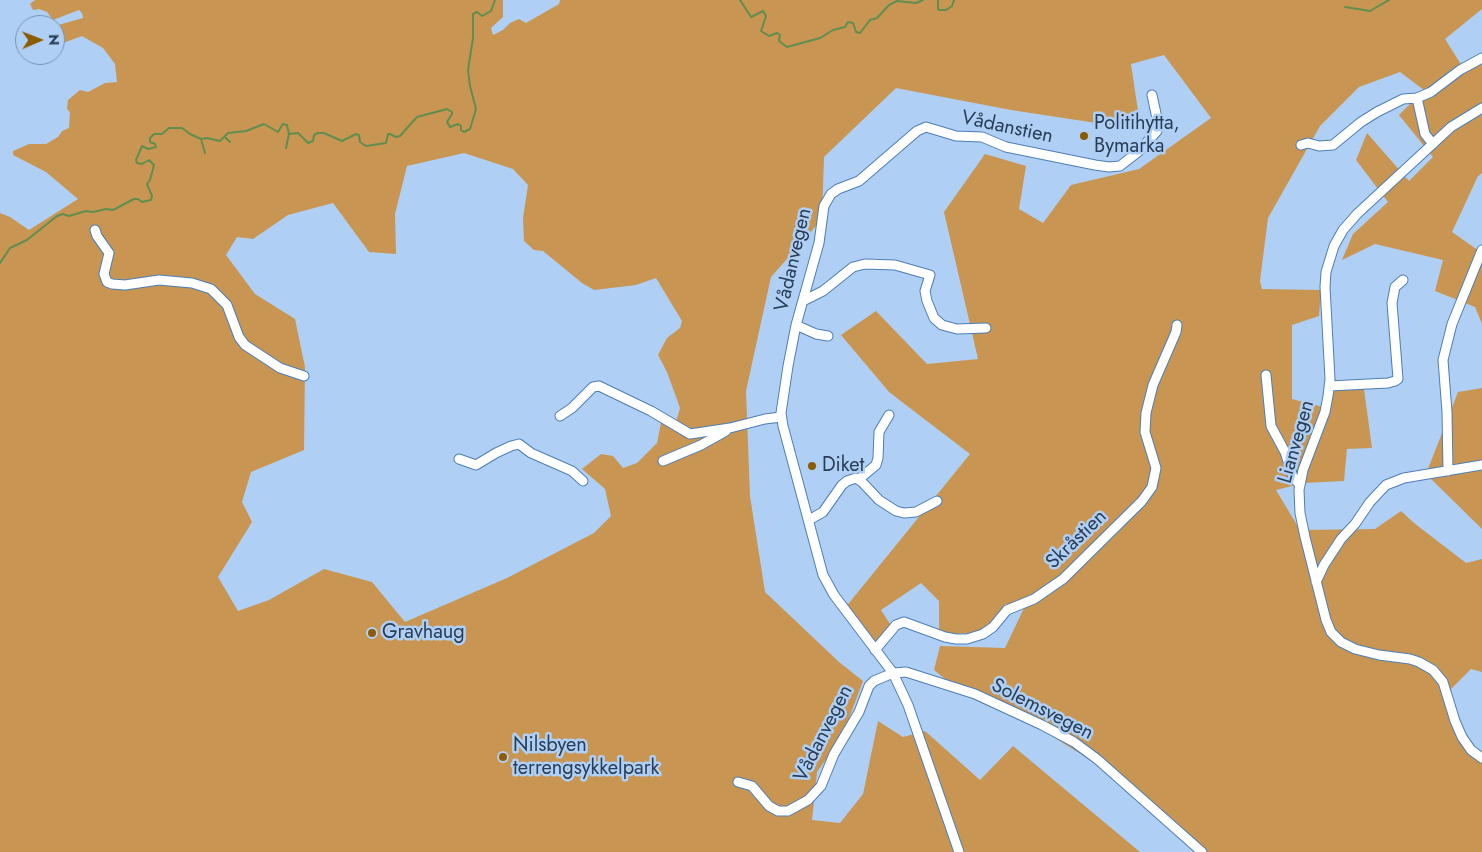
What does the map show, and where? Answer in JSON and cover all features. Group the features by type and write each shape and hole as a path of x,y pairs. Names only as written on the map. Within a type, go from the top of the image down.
{"street":[{"path":"1301,145 1308,143 1319,146 1333,145 1361,122 1377,112 1403,99 1417,98 1431,92 1466,66 1482,58"},
{"name":"Vådanstien","path":"825,203 831,194 838,189 859,181 917,131 926,127 956,136 982,137 1006,147 1109,168 1120,166 1138,152 1158,131 1152,95"},
{"path":"1417,98 1425,134 1433,144"},
{"name":"Lianvegen","path":"1482,108 1451,127 1357,214 1343,230 1334,246 1326,272 1325,287 1330,386 1325,412 1307,458 1300,484 1299,497 1301,521 1329,628 1341,642 1355,649 1419,662 1437,674 1442,682 1454,721 1462,737 1471,750 1482,758"},
{"name":"Vådanvegen","path":"825,203 819,243 796,325 781,416 819,559 828,585 893,673 908,705 958,852"},
{"path":"95,230 109,253 104,274 107,282 125,285 159,280 192,283 211,288 227,305 239,337 245,345 280,368 304,376"},
{"path":"1448,471 1447,412 1443,360 1452,324 1482,250"},
{"path":"803,301 823,291 853,267 865,264 895,265 930,275 926,291 927,301 934,318 942,324 957,329 986,328"},
{"path":"1330,386 1388,383 1398,379 1392,303 1395,287 1403,280"},
{"name":"Vådanvegen","path":"796,325 828,336"},
{"name":"Skråstien","path":"875,650 896,625 904,622 945,637 956,639 967,639 983,634 993,627 1006,610 1034,599 1063,579 1142,501 1152,487 1156,468 1144,432 1146,413 1153,385 1177,326"},
{"path":"1266,375 1271,426 1285,452 1293,477 1300,484"},
{"path":"560,416 572,408 593,387 600,386 687,433 693,434 730,428 781,416"},
{"path":"809,520 823,512 842,485 852,479 859,479 876,465 879,432 889,415"},
{"path":"663,461 701,445 730,428"},
{"path":"459,459 476,465 496,452 520,444 531,453 572,471 583,481"},
{"path":"1316,582 1324,565 1341,540 1382,488 1404,478 1482,465"},
{"path":"859,479 880,500 896,511 904,513 916,512 937,501"},
{"name":"Solemsvegen","path":"893,673 906,672 915,674 975,694 1074,742 1097,759 1202,852"},
{"name":"Vådanvegen","path":"738,782 752,786 769,806 778,811 788,811 808,800 821,786 834,754 859,712 869,686 874,681 893,673"}],"shaded area":[{"path":"35,0 503,0 503,17 491,28 493,35 519,19 526,23 559,4 560,0 1482,0 1482,9 1445,39 1462,66 1482,54 1482,173 1478,176 1452,232 1482,253 1482,324 1475,307 1435,291 1443,260 1375,244 1342,260 1353,234 1388,202 1356,160 1367,133 1409,181 1433,157 1399,115 1424,90 1400,72 1359,87 1320,126 1268,218 1260,281 1262,289 1321,290 1319,316 1292,325 1292,399 1327,408 1335,390 1364,389 1372,448 1347,449 1344,481 1304,483 1276,490 1300,530 1375,529 1401,511 1466,563 1482,559 1482,672 1471,669 1451,689 1454,714 1468,743 1482,755 1482,852 1196,852 1092,761 1042,730 966,696 934,670 940,646 1005,648 1025,606 1006,604 983,632 939,635 939,601 921,583 881,610 892,627 876,644 845,608 970,454 889,392 841,335 876,311 927,364 978,359 944,212 985,154 1026,166 1019,209 1043,223 1071,185 1139,169 1211,118 1164,55 1131,64 1138,111 1116,126 1011,110 896,88 824,157 822,219 771,277 746,391 750,496 765,592 839,662 863,681 842,737 817,772 812,820 840,823 863,794 878,721 903,737 925,731 980,780 1013,746 1140,852 0,852 0,213 10,217 29,230 78,199 46,172 13,155 13,151 29,144 46,144 58,137 62,131 69,128 70,112 67,109 68,100 80,90 88,92 105,83 117,82 115,64 103,48 82,36 65,42 65,23 83,18 79,10 65,15 49,15 39,9 33,10 30,4","holes":["464,153 513,169 528,185 523,218 524,241 534,250 543,251 582,283 594,290 636,285 656,278 682,321 680,328 667,338 658,355 667,372 680,408 676,422 661,423 657,443 637,463 623,468 613,456 601,454 582,469 605,489 611,516 594,533 507,578 405,622 372,582 324,569 269,600 238,611 218,577 252,522 242,502 251,472 304,450 305,367 295,319 255,294 226,255 237,237 253,239 288,215 333,203 369,252 396,254 395,214 407,166"]},
{"path":"1482,388 1482,529 1426,474 1458,392"}],"waterway":[{"path":"0,263 10,248 27,240 57,216 63,214 69,216 86,211 113,210 134,199 142,202 151,200 152,196 147,184 154,165 149,160 142,164 137,163 136,160 142,146 148,149 156,147 155,144 150,142 150,138 154,134 162,134 169,128 182,128 201,139 207,138 220,141 228,133 246,131 264,124 278,132 283,124 287,125 289,134 298,133 308,143 313,141 314,135 318,133 324,133 342,141 356,134 359,135 360,142 366,146 386,143 388,134 396,137 400,136 417,117 447,109 452,112 447,122 450,127 458,124 464,132 470,129 476,109 468,70 473,38 473,14 477,12 482,16 491,11 495,0"},
{"path":"740,0 751,17 763,11 766,16 761,31 769,36 777,33 780,35 779,41 787,47 820,38 833,30 845,27 848,22 853,23 856,32 860,33 870,20 877,18 889,5 897,1 916,3 923,0"},
{"path":"938,0 938,9 940,10 946,10 952,6 954,0"},
{"path":"1345,7 1370,11 1389,0"},
{"path":"286,148 289,134"},
{"path":"225,137 230,142"},
{"path":"201,139 205,153"}],"place":[{"name":"Politihytta, Bymarka","path":"1084,136"},
{"name":"Diket","path":"812,466"},
{"name":"Gravhaug","path":"372,633"},
{"name":"Nilsbyen terrengsykkelpark","path":"503,757"}]}
